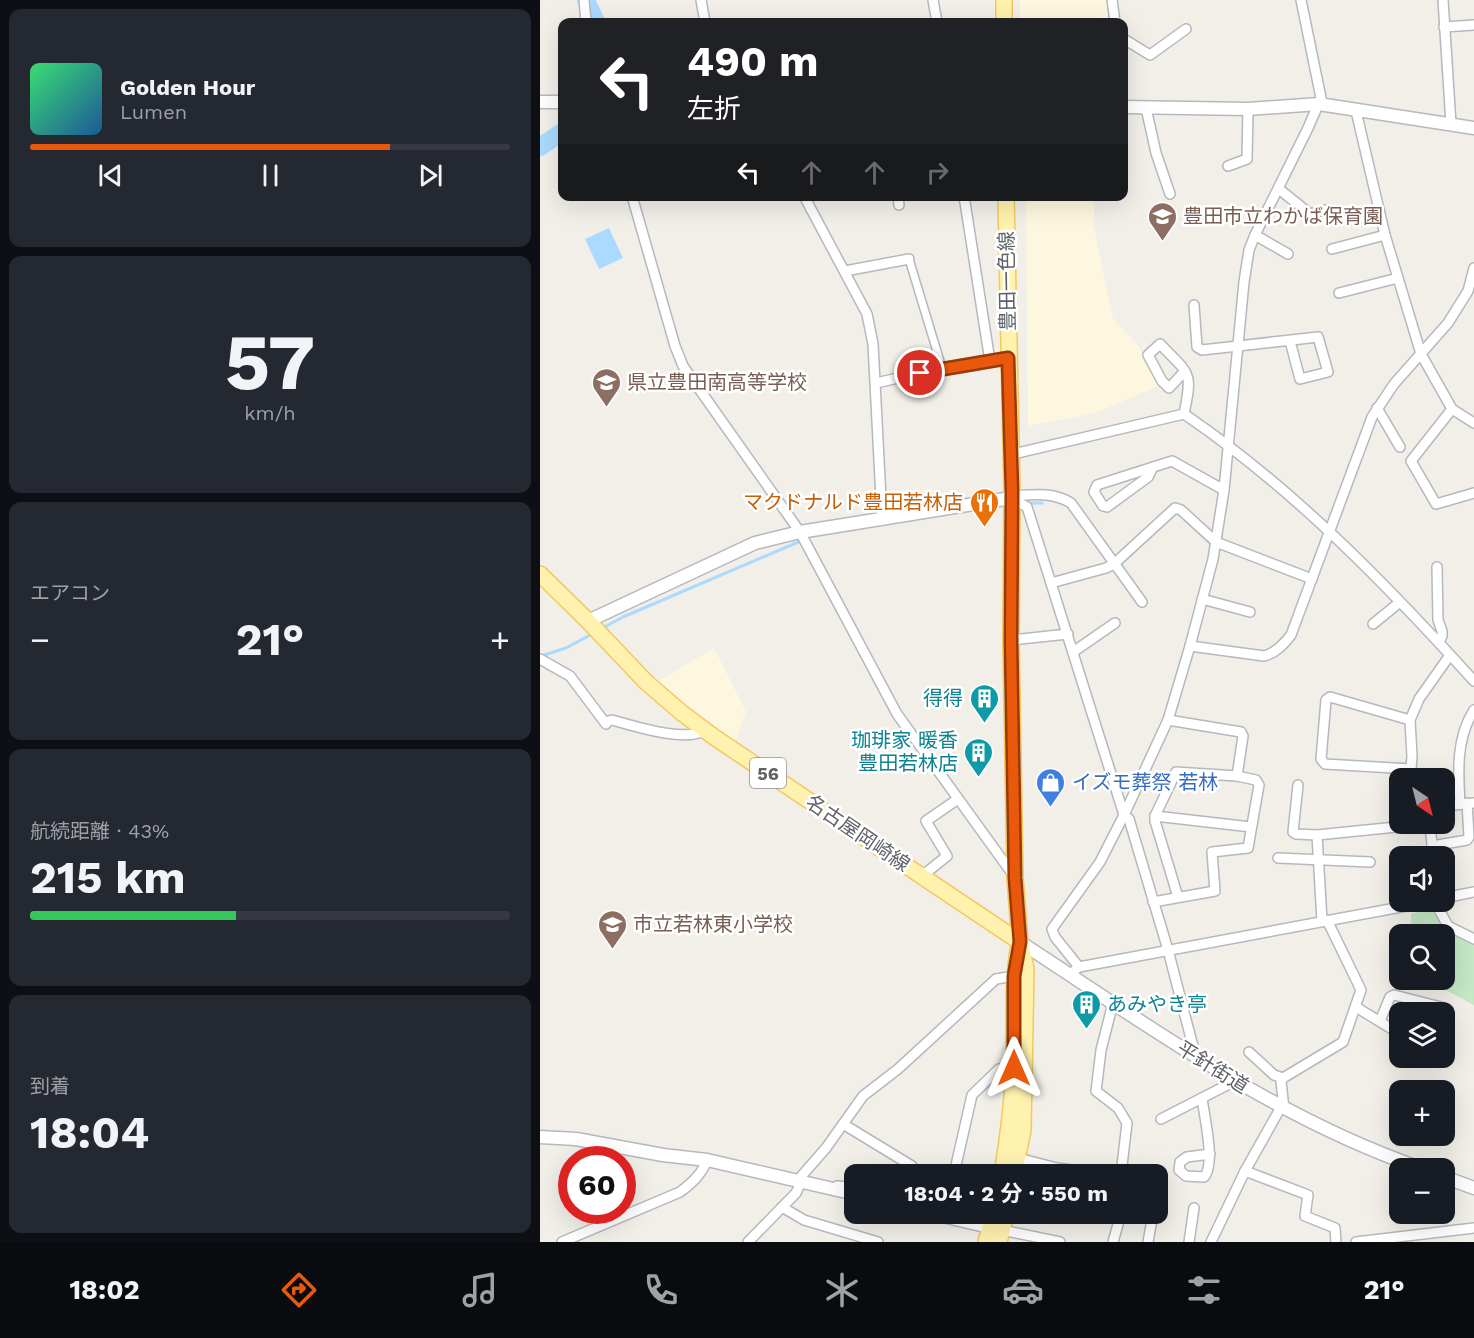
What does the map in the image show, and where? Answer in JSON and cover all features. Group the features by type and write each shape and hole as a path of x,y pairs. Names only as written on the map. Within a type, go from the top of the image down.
{"main road":[{"path":"1004,0 1004,18"},
{"name":"豊田一色線","path":"1006,201 1015,878 1020,942 1026,969 1023,1130 1016,1164"},
{"name":"名古屋岡崎線","path":"540,574 647,683 705,730 1020,942"},
{"name":"豊田一色線","path":"1004,1164 1011,1120 1014,1068 1014,976 1020,942"}],"street":[{"path":"585,0 586,18"},
{"path":"701,0 704,18"},
{"path":"933,0 936,18"},
{"path":"1112,0 1114,18"},
{"path":"1301,0 1321,98 1255,235 1246,264 1224,490 1215,542 1190,646 1168,720 1124,815 1100,862 1052,929 1054,937 1074,970 1389,909"},
{"path":"1443,0 1451,124"},
{"path":"1444,27 1474,25"},
{"path":"1128,41 1150,55 1186,29"},
{"path":"540,102 558,102"},
{"path":"1128,107 1248,109 1319,104 1474,128"},
{"path":"1146,108 1156,153 1170,194"},
{"path":"1228,166 1247,159 1248,109"},
{"path":"1356,111 1385,235 1421,354 1452,409 1474,423"},
{"path":"1279,189 1310,214 1324,210"},
{"path":"633,201 675,346 683,366 800,532 897,714 1015,878"},
{"path":"807,201 867,314 871,327 882,518"},
{"path":"965,201 990,361"},
{"path":"1255,235 1288,254"},
{"path":"1332,249 1385,235"},
{"path":"845,271 909,259 942,368"},
{"path":"1190,646 1264,656 1286,642 1291,635 1330,531 1367,426 1394,384 1448,323 1464,298 1474,268"},
{"path":"1339,293 1398,278"},
{"path":"1194,305 1197,347 1202,350 1237,347 1290,340 1318,337 1328,372 1300,379 1290,340"},
{"path":"1184,414 1190,384 1185,371 1160,344 1148,355 1162,381 1169,388 1185,371"},
{"path":"876,383 942,368 1008,358"},
{"path":"1377,408 1400,447"},
{"path":"1452,409 1411,461 1436,504 1474,493"},
{"path":"1010,455 1184,414 1227,443 1330,531 1474,681"},
{"path":"1153,466 1148,477 1107,507 1103,506 1094,492 1097,485 1153,466 1172,461 1224,490"},
{"path":"588,621 743,548 800,532 1011,497 1051,494 1071,503 1142,602"},
{"path":"1011,497 1027,507 1124,815 1129,819 1168,950 1196,1058"},
{"path":"1051,584 1114,564 1175,508 1215,542 1312,579"},
{"path":"1437,567 1438,620 1442,631 1439,642"},
{"path":"1202,599 1250,612"},
{"path":"1372,624 1400,602"},
{"path":"1073,652 1115,623"},
{"path":"1011,640 1068,634"},
{"path":"1412,768 1410,720 1419,699 1450,655"},
{"path":"540,659 570,676 606,724 612,720 655,732 698,734 705,730"},
{"path":"1389,771 1324,764 1321,759 1326,700 1330,697 1410,720"},
{"path":"1429,834 1432,846 1467,840 1469,837 1467,803 1458,760 1469,718 1474,710"},
{"path":"1168,720 1241,732 1244,736 1237,776"},
{"path":"1153,902 1215,891 1212,852 1248,848 1259,783 1237,776 1176,772 1155,816 1178,897"},
{"path":"1298,785 1293,832 1317,836 1389,828"},
{"path":"922,876 947,856 926,820 958,799"},
{"path":"1155,816 1251,826"},
{"path":"1211,1242 1245,1171 1282,1108 1281,1081 1343,1042 1361,990 1324,920 1317,836"},
{"path":"1278,858 1370,862"},
{"path":"1455,896 1474,892"},
{"path":"1441,912 1449,926 1474,939"},
{"name":"平針街道","path":"1020,942 1074,970 1113,1003 1235,1081 1282,1108 1366,1148 1393,1158"},
{"path":"748,1242 796,1192 799,1181 863,1096 898,1069 996,979 1014,976"},
{"path":"1380,1021 1390,997 1394,995 1421,1002"},
{"path":"1113,1003 1101,1050 1096,1091 1118,1108 1127,1123 1121,1164"},
{"path":"1356,1008 1389,1027"},
{"path":"1249,1052 1274,1075 1283,1078"},
{"path":"956,1164 972,1095 999,1069 1014,1068"},
{"path":"1161,1119 1235,1081"},
{"path":"1202,1098 1210,1154"},
{"path":"843,1124 909,1164"},
{"path":"540,1137 576,1138 663,1155 707,1160 844,1191"},
{"path":"1018,1158 1041,1164"},
{"path":"562,1242 680,1192 704,1170 707,1160"},
{"path":"1245,1171 1308,1195 1305,1216 1335,1228 1336,1242"},
{"path":"1455,1181 1474,1188"},
{"path":"822,1186 844,1187"},
{"path":"782,1207 804,1220 852,1239 878,1242"},
{"path":"1189,1242 1194,1208"},
{"path":"969,1224 994,1231 1060,1242"},
{"path":"1113,1242 1118,1224"},
{"path":"1148,1242 1151,1224"},
{"path":"1356,1242 1474,1228"}],"shaded area":[{"path":"1020,0 1107,0 1110,18 1020,18"},
{"path":"1026,201 1094,201 1094,228 1113,319 1137,344 1158,386 1095,413 1028,426"},
{"path":"714,648 746,712 735,742 693,712 657,682"}],"green space":[{"path":"1435,912 1443,924 1411,924 1411,914"},
{"path":"1455,934 1474,945 1474,1005 1445,990 1455,990"}],"water":[{"path":"609,228 623,258 599,269 585,239"}],"waterway":[{"path":"586,0 594,18"},
{"path":"540,147 558,135"},
{"path":"1026,503 1042,503"},
{"path":"601,629 623,617 803,540"},
{"path":"541,656 566,648 592,634"}],"place":[{"name":"豊田市立わかば保育園","path":"1162,242"},
{"name":"県立豊田南高等学校","path":"606,408"},
{"name":"マクドナルド豊田若林店","path":"984,528"},
{"name":"得得","path":"984,724"},
{"name":"珈琲家 暖香 豊田若林店","path":"979,778"},
{"name":"イズモ葬祭 若林","path":"1051,808"},
{"name":"市立若林東小学校","path":"612,950"},
{"name":"あみやき亭","path":"1086,1030"}],"route":[{"path":"920,373 1008,358 1012,492 1011,640 1015,878 1020,942 1014,976 1014,1068"}]}
